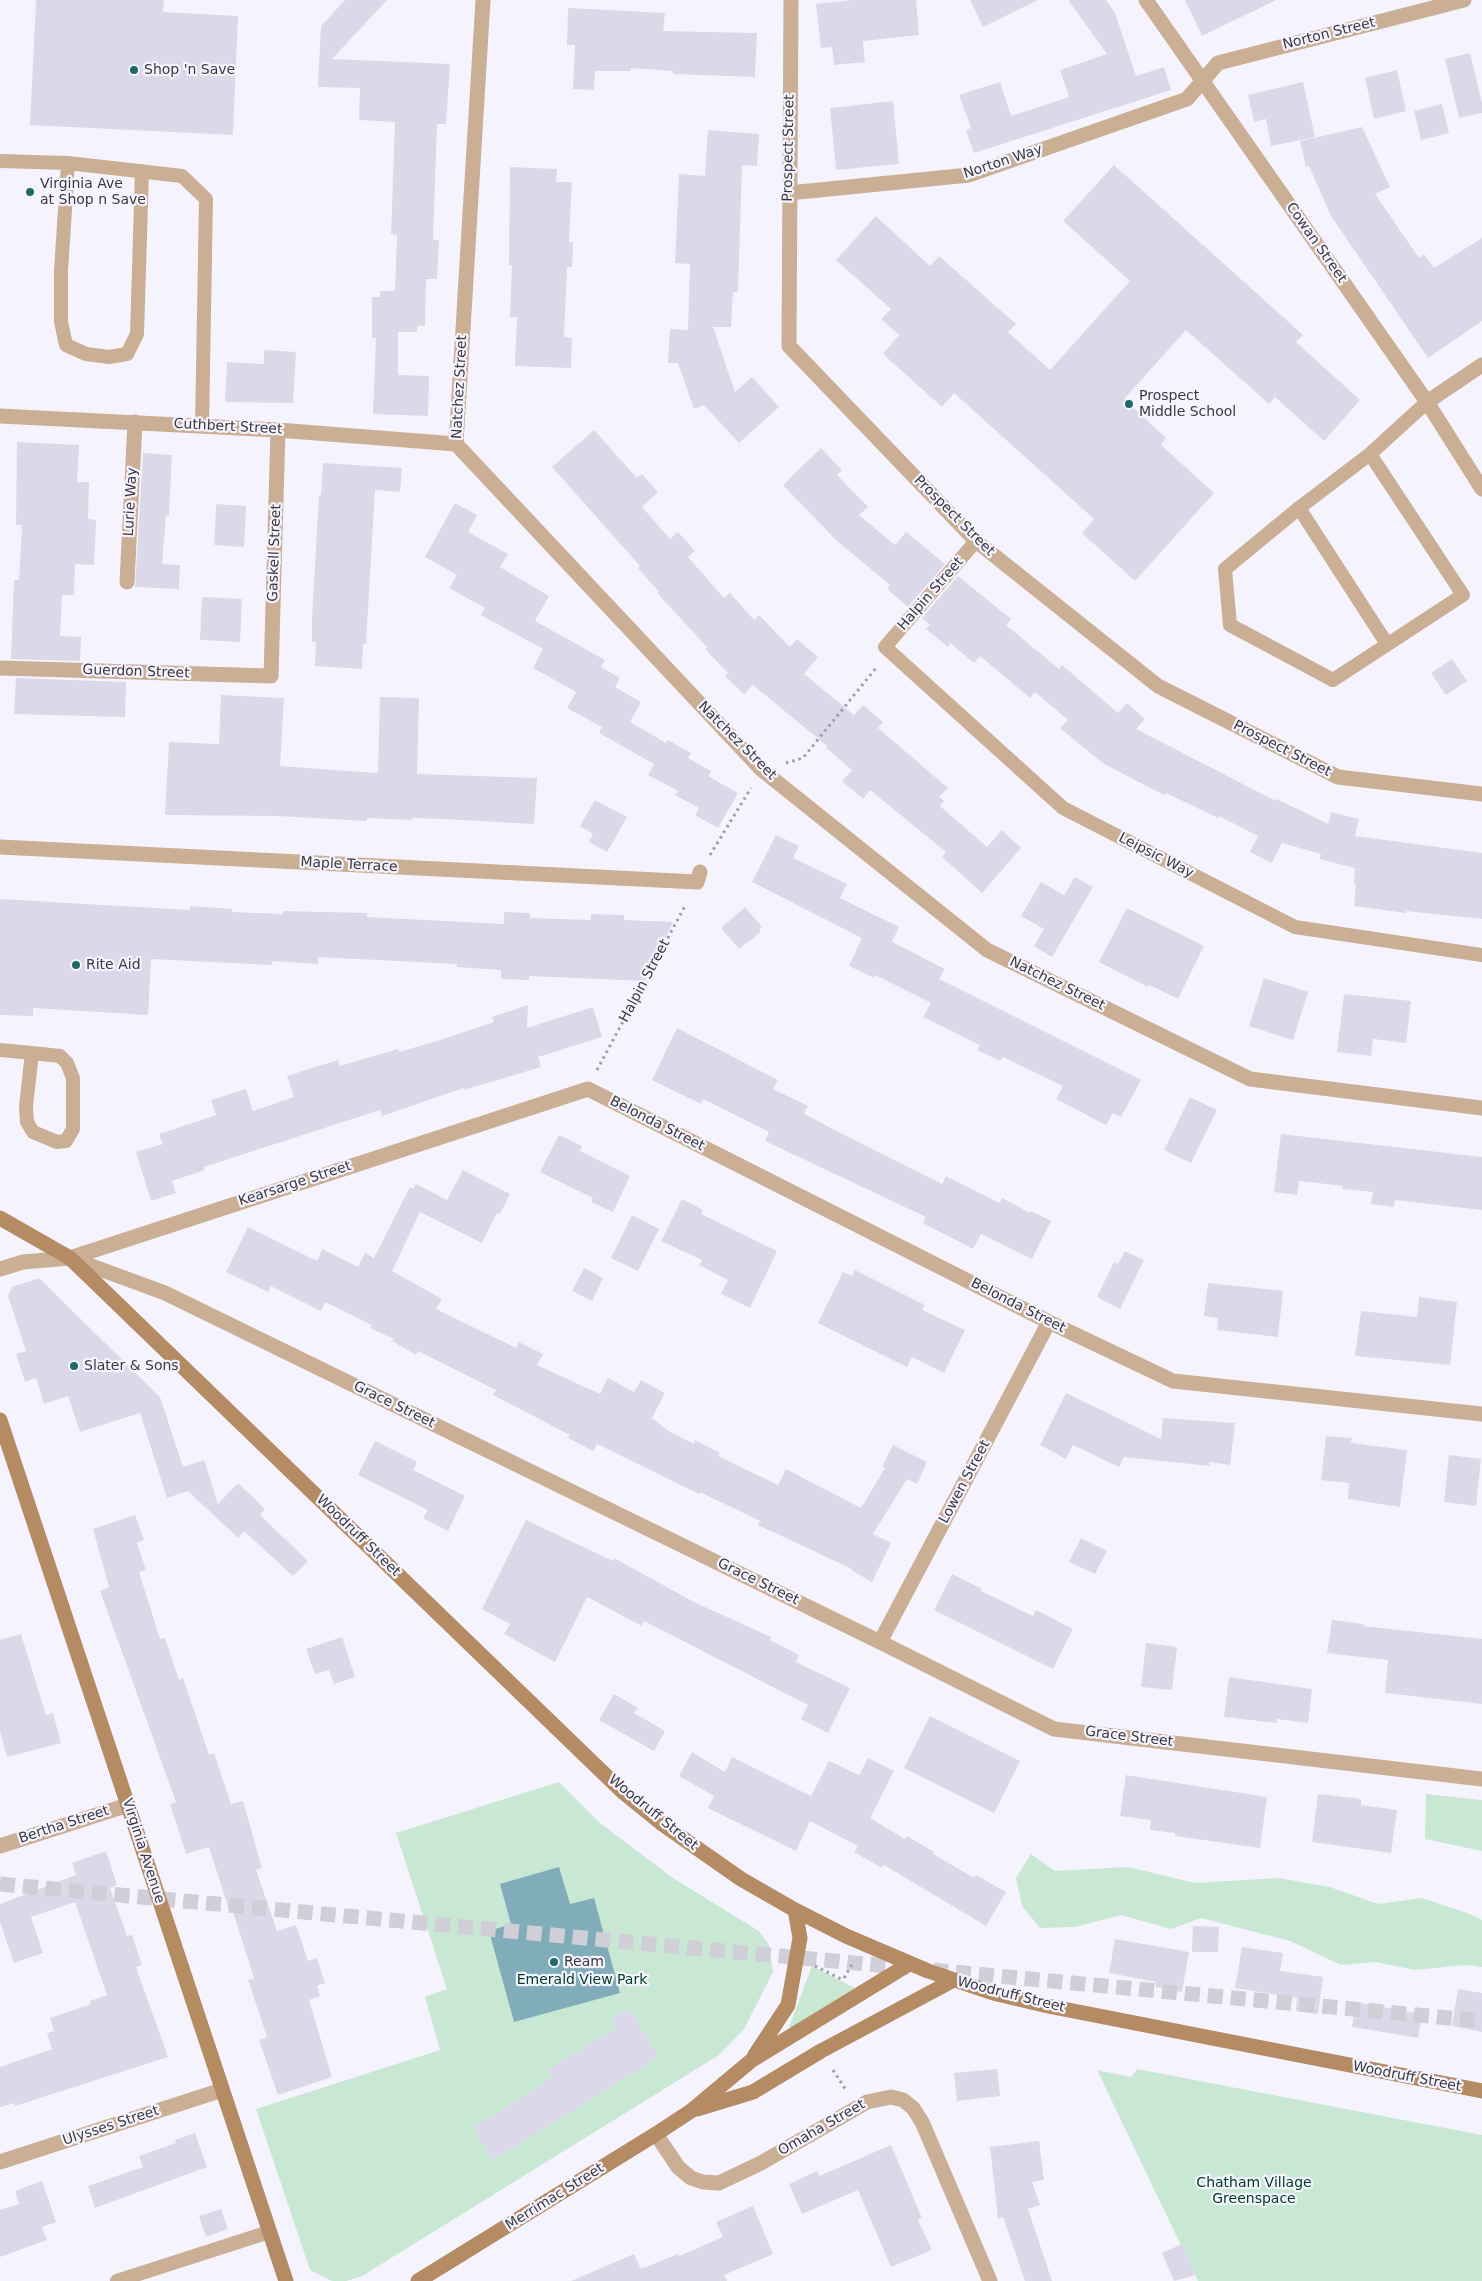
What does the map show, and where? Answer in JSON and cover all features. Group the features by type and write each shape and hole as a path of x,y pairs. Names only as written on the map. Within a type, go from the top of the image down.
{"street":[{"name":"Natchez Street","path":"483,0 456,444 762,770 987,950 1250,1079 1482,1108"},
{"name":"Prospect Street","path":"791,0 789,346 976,541 1158,686 1338,777 1482,794"},
{"name":"Cowan Street","path":"1146,0 1427,402 1482,489"},
{"name":"Norton Street","path":"1202,81 1218,63 1464,0"},
{"name":"Norton Way","path":"789,193 969,175 1187,99 1202,81"},
{"path":"1427,402 1482,365"},
{"name":"Cuthbert Street","path":"0,416 278,430 456,444"},
{"name":"Lurie Way","path":"127,582 135,422"},
{"name":"Gaskell Street","path":"272,676 278,430"},
{"name":"Guerdon Street","path":"0,668 272,676"},
{"name":"Maple Terrace","path":"0,847 699,877"},
{"name":"Kearsarge Street","path":"0,1269 22,1262 70,1258 588,1089"},
{"name":"Belonda Street","path":"588,1089 1049,1322 1173,1381 1482,1414"},
{"name":"Woodruff Street","path":"0,1218 70,1258 624,1792 699,1850 741,1879 846,1936 909,1964 952,1980 1048,2006 1482,2092"},
{"name":"Grace Street","path":"70,1258 165,1293 1054,1729 1482,1779"},
{"name":"Lowen Street","path":"880,1642 1049,1322"},
{"name":"Virginia Avenue","path":"0,1420 3,1438 128,1805 286,2281"},
{"name":"Bertha Street","path":"0,1846 128,1805"},
{"path":"752,2060 788,2005 800,1938 795,1910"},
{"name":"Merrimac Street","path":"418,2281 656,2134 691,2111 752,2060 909,1964"},
{"name":"Merrimac Street","path":"691,2111 753,2092 821,2051 952,1980"},
{"name":"Ulysses Street","path":"0,2162 222,2090"},
{"name":"Omaha Street","path":"656,2134 678,2166 691,2178 704,2182 719,2182 761,2164 857,2107 879,2098 891,2097 903,2100 913,2108 922,2122 990,2281"}],"lane":[{"path":"0,162 68,163 182,176 206,200 202,426"},
{"path":"68,163 61,271 61,322 66,346 86,354 109,358 127,354 137,334 142,171"},
{"path":"1370,454 1463,595 1333,680 1230,625 1225,569 1299,508 1370,454 1427,402"},
{"path":"1299,508 1387,644"},
{"name":"Halpin Street","path":"885,646 976,541"},
{"name":"Leipsic Way","path":"885,646 1063,808 1296,928 1482,955"},
{"path":"0,1050 32,1053 60,1056 67,1063 73,1078 73,1129 66,1141 57,1142 33,1132 27,1122 26,1106 32,1053"},
{"path":"117,2281 269,2232"}],"path":[{"path":"762,770 803,758 876,669 885,646"},
{"name":"Halpin Street","path":"588,1089 699,877 762,770"},
{"path":"843,1980 854,1960"},
{"path":"814,1965 851,1984"},
{"path":"821,2051 857,2107"}],"green space":[{"name":"Emerald View Park","path":"559,1782 600,1823 673,1878 759,1931 769,1945 773,1972 744,2029 719,2055 362,2276 346,2281 332,2281 310,2270 256,2109 440,2050 425,1997 447,1989 396,1833"},
{"path":"1426,1794 1482,1800 1482,1851 1425,1839"},
{"path":"1031,1854 1055,1871 1128,1867 1195,1883 1279,1878 1330,1887 1378,1904 1422,1898 1482,1920 1482,1967 1466,1965 1415,1970 1375,1962 1341,1965 1290,1941 1201,1918 1171,1929 1121,1915 1075,1927 1040,1928 1022,1906 1016,1878"},
{"path":"812,1966 855,1988 791,2028 789,2027"},
{"name":"Chatham Village Greenspace","path":"1137,2069 1482,2135 1482,2281 1198,2281 1097,2070 1131,2077"}],"water":[{"name":"Ream","path":"559,1867 570,1904 594,1898 620,1993 514,2022 489,1931 511,1924 500,1884"}],"building":[{"name":"Shop 'n Save","path":"36,0 164,0 163,12 238,16 233,135 30,125"},
{"path":"345,0 387,0 332,59 450,64 446,124 437,124 433,240 439,240 437,279 426,279 425,326 417,326 417,332 398,332 398,375 429,376 428,416 373,414 376,338 372,338 372,297 380,297 380,291 395,291 397,235 391,234 395,122 359,120 360,88 318,87 321,26"},
{"path":"853,0 916,0 919,35 863,41 865,62 834,65 832,47 821,48 816,4"},
{"path":"970,0 1038,0 983,27"},
{"path":"1068,0 1106,0 1115,13 1136,76 1164,67 1171,90 974,153 966,130 971,128 959,95 1000,82 1011,116 1069,97 1060,70 1107,54"},
{"path":"1185,0 1276,0 1202,36"},
{"path":"568,8 665,13 663,31 757,33 755,77 673,74 673,71 631,68 631,71 595,71 594,90 573,89 575,45 567,45"},
{"path":"1470,53 1482,103 1482,113 1459,118 1445,59"},
{"path":"1397,70 1406,111 1374,119 1365,78"},
{"path":"1303,82 1315,137 1271,146 1266,119 1254,122 1248,95"},
{"path":"893,101 899,164 836,170 830,108"},
{"path":"1442,104 1449,133 1421,140 1414,111"},
{"path":"1362,127 1390,187 1375,194 1419,258 1424,254 1434,268 1482,238 1482,321 1428,358 1331,216 1309,166 1306,167 1300,141"},
{"path":"708,130 759,134 757,166 742,165 738,292 733,292 731,327 713,327 735,392 752,377 779,407 739,443 704,405 694,409 678,363 668,363 670,329 688,330 690,264 675,263 679,174 705,176"},
{"path":"1114,165 1303,335 1296,342 1360,400 1324,441 1275,397 1269,404 1186,330 1124,399 1166,438 1161,445 1214,493 1135,581 1082,533 1094,519 954,393 942,407 883,354 899,335 881,319 891,309 836,260 876,216 930,266 939,256 1016,324 1008,332 1050,370 1130,281 1063,221"},
{"path":"510,167 557,169 556,182 572,182 569,242 573,242 572,267 567,267 564,337 572,338 571,368 515,366 517,317 510,317 512,265 509,265"},
{"path":"264,350 296,352 293,403 225,402 227,362 264,364"},
{"path":"594,430 637,478 642,474 658,492 642,507 670,539 678,532 695,551 688,557 724,598 730,593 754,620 759,615 790,647 797,639 818,657 804,674 854,715 863,705 883,722 878,728 948,788 939,797 944,801 940,806 987,847 1002,830 1021,848 982,893 942,857 946,852 870,790 863,799 842,781 852,770 826,748 827,746 753,685 744,694 725,676 728,673 705,649 707,647 657,593 659,592 638,568 640,566 552,467"},
{"path":"17,442 79,445 77,482 89,482 88,519 96,520 94,565 75,564 74,595 62,595 60,636 81,637 80,661 11,659 14,580 19,580 22,525 16,525"},
{"path":"821,448 842,470 837,475 868,507 859,515 895,545 906,532 945,564 908,607 887,589 890,585 837,541 783,485"},
{"path":"143,453 172,455 169,516 166,516 162,564 180,565 179,589 135,587"},
{"path":"323,463 402,468 400,492 375,490 366,644 363,644 362,669 315,666 316,642 312,642 312,619 319,495 321,495"},
{"path":"455,503 477,515 468,532 508,554 500,567 549,596 535,621 605,660 601,667 620,678 615,687 641,702 630,722 666,743 668,740 691,753 688,758 711,771 708,776 738,793 718,828 695,815 699,808 675,795 678,791 648,775 654,764 599,733 602,727 567,708 576,692 533,668 543,649 481,615 485,608 449,588 457,575 425,557"},
{"path":"216,504 246,506 244,547 214,545"},
{"path":"958,576 1011,619 1006,625 1059,669 1062,665 1118,713 1127,703 1145,719 1136,729 1276,801 1277,799 1328,824 1331,812 1359,819 1355,836 1482,853 1482,919 1406,911 1406,913 1354,906 1355,868 1319,859 1321,854 1282,843 1272,863 1250,852 1258,836 1219,816 1218,818 1166,793 1164,795 1104,764 1060,728 1068,720 1035,692 1030,698 980,656 974,663 950,643 948,647 926,629 930,625 922,618"},
{"path":"202,597 242,599 240,642 200,640"},
{"path":"1452,659 1467,681 1446,695 1431,673"},
{"path":"16,678 126,682 125,717 14,714"},
{"path":"221,695 284,698 280,766 375,773 378,772 380,697 419,698 417,774 537,778 534,824 412,818 412,820 367,818 367,821 278,816 165,815 169,742 219,744"},
{"path":"595,800 627,817 607,852 589,842 593,834 580,826"},
{"path":"776,835 799,846 793,858 847,884 840,898 899,927 892,942 945,969 939,979 1141,1080 1121,1117 1113,1113 1106,1125 1056,1099 1063,1086 1003,1057 1000,1061 977,1050 980,1045 923,1017 931,1003 875,975 874,978 849,966 862,938 752,882"},
{"path":"1075,877 1093,887 1052,957 1034,946 1044,929 1021,916 1041,882 1064,895"},
{"path":"0,899 190,910 190,906 232,909 232,912 283,914 283,911 367,913 367,917 504,924 504,912 530,913 530,918 591,920 591,914 624,915 624,920 673,922 645,981 529,976 529,980 501,979 501,970 457,967 457,964 318,957 318,964 272,961 272,965 151,959 148,1015 33,1008 33,1016 0,1015"},
{"path":"745,907 762,927 759,929 761,932 739,949 721,928"},
{"path":"1127,908 1204,946 1178,999 1149,985 1148,987 1099,962"},
{"path":"1264,978 1308,992 1293,1040 1249,1026"},
{"path":"1344,994 1411,1001 1406,1043 1373,1039 1371,1056 1337,1052"},
{"path":"528,1005 527,1028 593,1007 602,1037 538,1057 541,1067 464,1090 464,1088 382,1116 380,1110 204,1167 205,1170 172,1181 176,1193 151,1201 136,1152 163,1144 159,1134 216,1115 211,1100 246,1089 253,1111 294,1097 287,1076 338,1060 340,1066 398,1049 399,1052 440,1040 494,1022 492,1017"},
{"path":"677,1028 778,1080 773,1089 808,1106 804,1114 864,1145 942,1184 946,1176 999,1203 1002,1198 1030,1213 1031,1211 1051,1221 1032,1259 981,1234 973,1249 923,1223 926,1217 765,1141 769,1132 703,1099 701,1104 652,1080"},
{"path":"1190,1097 1217,1110 1191,1163 1164,1150"},
{"path":"1281,1134 1482,1157 1482,1210 1395,1200 1394,1207 1371,1204 1373,1192 1342,1189 1343,1186 1299,1181 1297,1195 1274,1192"},
{"path":"559,1135 582,1146 580,1151 630,1176 613,1212 591,1202 593,1198 540,1172"},
{"path":"463,1170 510,1194 500,1214 497,1213 482,1243 420,1212 392,1271 442,1299 436,1309 516,1348 519,1342 543,1354 537,1365 600,1394 608,1378 634,1392 641,1380 665,1393 652,1418 670,1432 694,1444 695,1440 720,1453 718,1456 778,1485 786,1469 861,1508 885,1468 882,1467 893,1445 927,1462 917,1484 907,1479 873,1534 891,1543 872,1582 852,1569 758,1525 760,1521 700,1492 699,1494 597,1444 593,1451 568,1438 570,1435 493,1395 496,1390 418,1351 416,1355 392,1341 394,1339 370,1328 372,1325 325,1302 321,1311 271,1286 268,1292 226,1272 248,1227 317,1261 322,1249 358,1267 365,1253 374,1258 410,1187 413,1189 416,1184 447,1200"},
{"path":"682,1199 703,1210 701,1214 777,1251 750,1308 721,1294 728,1280 699,1265 702,1260 661,1241"},
{"path":"632,1215 659,1229 638,1271 611,1258"},
{"path":"1125,1251 1144,1260 1120,1309 1097,1297 1114,1262 1118,1264"},
{"path":"584,1268 603,1278 592,1301 572,1291"},
{"path":"855,1270 925,1305 922,1310 965,1330 944,1373 912,1357 907,1367 818,1323 843,1272 852,1276"},
{"name":"Slater & Sons","path":"39,1278 160,1397 183,1467 204,1460 218,1504 238,1483 265,1509 260,1515 308,1561 293,1576 244,1531 238,1538 188,1491 167,1498 140,1413 80,1432 68,1396 44,1404 36,1378 25,1382 16,1354 26,1351 8,1296 12,1287"},
{"path":"1208,1283 1283,1291 1278,1337 1217,1330 1218,1318 1204,1316"},
{"path":"1419,1297 1457,1302 1450,1365 1355,1356 1361,1311 1417,1317"},
{"path":"1066,1393 1161,1439 1163,1418 1235,1423 1230,1465 1209,1462 1210,1466 1124,1457 1119,1467 1073,1445 1066,1459 1040,1445"},
{"path":"1326,1436 1352,1438 1351,1443 1407,1450 1400,1507 1348,1499 1349,1483 1321,1480"},
{"path":"375,1441 417,1462 413,1470 465,1496 448,1531 423,1518 428,1510 358,1475"},
{"path":"1449,1455 1481,1459 1476,1506 1444,1502"},
{"path":"135,1515 144,1540 137,1543 146,1570 139,1572 160,1639 165,1638 179,1680 183,1678 209,1755 214,1753 231,1804 243,1801 262,1868 256,1870 277,1931 296,1925 308,1961 317,1958 325,1983 317,1986 320,1996 309,2000 332,2077 278,2095 259,2040 267,2037 248,1980 254,1978 232,1909 229,1910 209,1847 186,1854 170,1804 176,1802 100,1591 109,1587 93,1529"},
{"path":"526,1520 613,1561 614,1558 694,1602 771,1637 770,1640 799,1655 796,1662 850,1688 828,1733 801,1719 808,1705 644,1621 642,1626 587,1597 555,1662 504,1634 510,1624 482,1609"},
{"path":"1081,1538 1107,1551 1095,1574 1069,1562"},
{"path":"952,1574 982,1589 981,1591 1033,1616 1036,1610 1073,1629 1053,1669 934,1610"},
{"path":"1332,1620 1364,1624 1363,1626 1482,1639 1482,1704 1385,1693 1388,1660 1327,1653"},
{"path":"21,1634 46,1715 53,1713 61,1743 7,1757 0,1731 0,1640"},
{"path":"342,1637 355,1677 334,1684 329,1670 315,1674 306,1649"},
{"path":"1146,1643 1177,1647 1172,1690 1141,1687"},
{"path":"1229,1677 1312,1689 1308,1723 1277,1719 1277,1723 1224,1717"},
{"path":"614,1694 638,1708 634,1713 665,1731 654,1751 599,1720"},
{"path":"930,1716 1020,1761 994,1813 904,1768"},
{"path":"692,1752 725,1772 732,1757 811,1796 829,1761 859,1775 868,1758 894,1771 870,1818 905,1839 907,1836 974,1878 976,1875 1006,1892 986,1926 884,1865 882,1868 854,1852 858,1846 810,1821 796,1851 708,1808 714,1796 679,1776"},
{"path":"1126,1775 1267,1797 1260,1848 1175,1836 1175,1833 1150,1830 1151,1820 1120,1816"},
{"path":"1318,1794 1361,1799 1361,1805 1397,1810 1391,1853 1312,1842"},
{"path":"106,1851 117,1885 110,1888 127,1936 132,1935 142,1965 136,1967 168,2057 15,2106 14,2103 0,2107 0,2067 52,2049 47,2033 54,2031 50,2018 91,2004 90,2001 107,1995 75,1902 31,1917 43,1953 14,1963 0,1922 0,1904 76,1875 72,1863"},
{"path":"1193,1926 1219,1927 1218,1952 1192,1952"},
{"path":"1115,1939 1189,1952 1182,1992 1156,1987 1156,1982 1109,1973"},
{"path":"1242,1947 1283,1953 1280,1971 1323,1977 1318,2014 1296,2011 1297,1998 1235,1988"},
{"path":"1458,1989 1482,1993 1482,2032 1452,2026"},
{"path":"1356,2002 1422,2014 1418,2038 1352,2027"},
{"path":"629,2009 659,2057 493,2160 473,2128 552,2078 547,2070 616,2028 611,2019"},
{"path":"997,2069 1000,2096 957,2101 954,2073"},
{"path":"195,2133 207,2167 95,2208 88,2186 143,2167 139,2156 176,2143 175,2140"},
{"path":"1039,2141 1044,2180 1032,2182 1040,2205 1028,2209 1052,2281 1025,2281 1003,2217 998,2219 990,2147"},
{"path":"891,2145 922,2218 918,2220 932,2250 891,2267 858,2190 802,2214 789,2184 817,2171 819,2176"},
{"path":"42,2181 56,2222 42,2227 47,2240 0,2257 0,2210 19,2204 15,2191"},
{"path":"753,2206 773,2254 724,2275 727,2281 571,2281 634,2254 641,2269 678,2254 679,2256 723,2237 716,2222"},
{"path":"221,2209 228,2229 206,2237 199,2216"},
{"path":"1182,2244 1195,2275 1174,2281 1162,2253"}],"tunnel":[{"path":"0,1884 910,1968"},
{"path":"933,1970 1482,2021"}],"place":[{"name":"Shop 'n Save","path":"134,70"},
{"name":"Virginia Ave at Shop n Save","path":"30,192"},
{"name":"Prospect Middle School","path":"1129,404"},
{"name":"Rite Aid","path":"76,965"},
{"name":"Slater & Sons","path":"74,1366"},
{"name":"Ream","path":"554,1962"}]}
